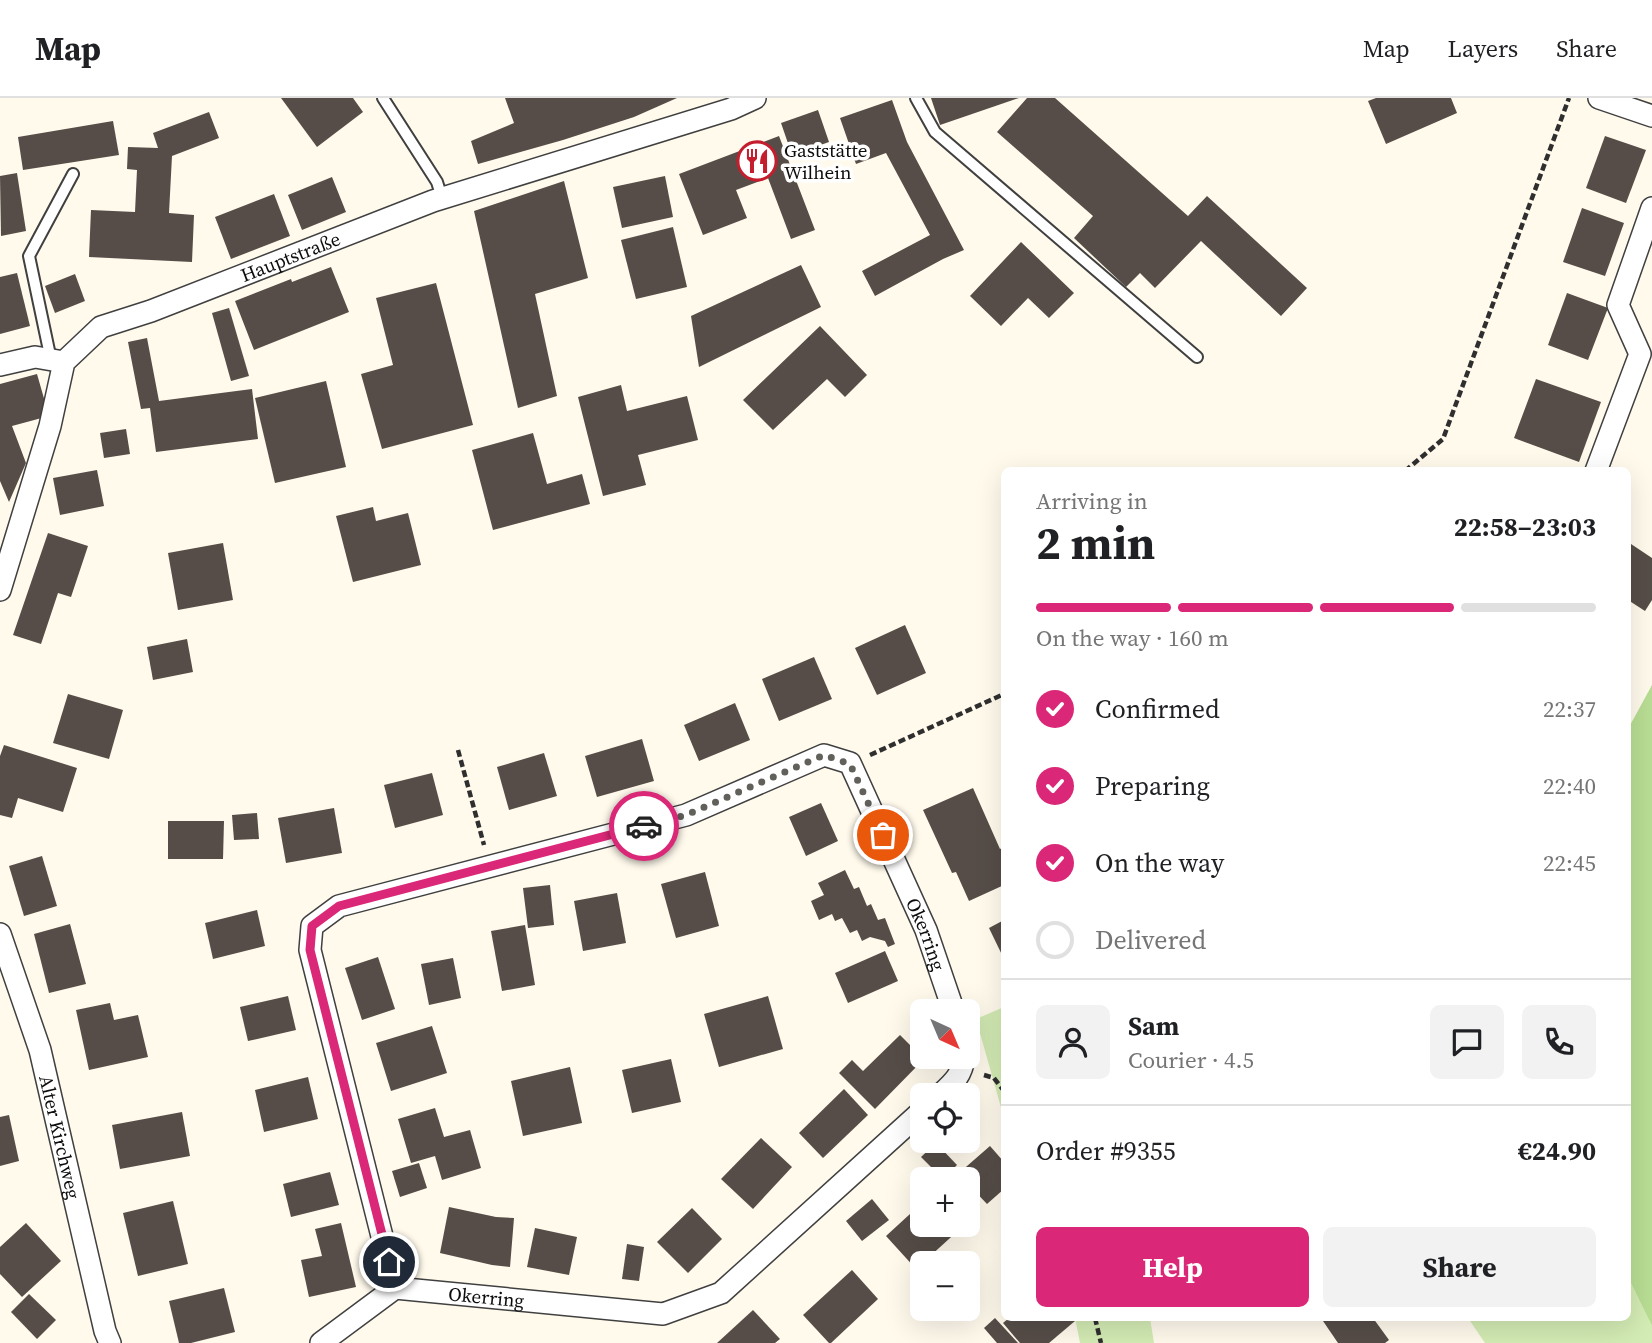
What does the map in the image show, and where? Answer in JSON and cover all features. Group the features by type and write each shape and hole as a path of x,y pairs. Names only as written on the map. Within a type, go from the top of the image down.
{"street":[{"name":"Hauptstraße","path":"57,361 101,327 150,311 443,198 731,109 755,98"},
{"path":"1599,98 1652,116"},
{"path":"1598,467 1640,354 1618,305 1652,208"},
{"path":"0,365 35,356 57,361 50,426 0,590"},
{"path":"321,1343 395,1288 310,950 312,926 339,906 686,815 824,755 850,764"},
{"name":"Okerring","path":"850,764 926,930 950,999"},
{"name":"Alter Kirchweg","path":"0,934 40,1049 110,1343"},
{"path":"952,1083 963,1069"},
{"name":"Okerring","path":"395,1288 663,1314 721,1293 910,1122"}],"lane":[{"path":"383,98 437,182 443,198"},
{"path":"916,98 934,131 1197,357"},
{"path":"57,361 29,256 73,174"}],"path":[{"path":"1410,467 1443,439 1569,98"},
{"path":"850,764 1001,695"},
{"path":"458,750 490,866"},
{"path":"1096,1321 1101,1343"}],"green space":[{"path":"1652,685 1652,1326 1631,1283 1631,724"},
{"path":"1001,1008 1001,1107 980,1033 980,1017"},
{"path":"1631,1283 1652,1326 1652,1343 1485,1343 1470,1321 1631,1321"},
{"path":"1076,1321 1150,1321 1154,1343 1080,1343"}],"building":[{"path":"281,98 353,98 363,112 317,147"},
{"path":"505,98 677,98 634,117 478,164 471,141 514,123"},
{"path":"931,98 1019,98 940,125"},
{"path":"1027,98 1055,98 1188,216 1207,196 1307,288 1281,316 1201,241 1155,288 1140,273 1126,287 1074,238 1093,216 997,132"},
{"path":"1376,98 1451,98 1457,113 1386,144 1368,101"},
{"path":"892,100 907,142 964,250 875,296 862,271 930,235 886,153 856,164 840,118"},
{"path":"818,110 829,142 792,155 781,123"},
{"path":"209,112 219,138 172,156 169,213 194,215 192,262 89,257 91,210 135,212 137,170 127,169 128,147 158,148 153,133"},
{"path":"113,121 119,155 23,170 18,137"},
{"path":"779,136 815,230 791,239 768,178 736,190 747,218 703,235 679,174"},
{"path":"1605,136 1646,150 1626,203 1586,188"},
{"path":"17,173 26,231 1,236 0,176"},
{"path":"665,176 673,217 622,228 613,187"},
{"path":"332,177 346,212 302,230 288,195"},
{"path":"564,181 588,278 535,294 557,396 518,408 474,211"},
{"path":"274,194 290,236 231,259 215,217"},
{"path":"1582,208 1624,223 1605,276 1563,262"},
{"path":"673,227 687,287 636,299 621,240"},
{"path":"1021,242 1074,293 1049,318 1028,298 1001,326 970,296"},
{"path":"801,265 821,307 699,367 691,316"},
{"path":"331,267 349,312 254,350 235,301"},
{"path":"17,273 30,326 0,334 0,277"},
{"path":"75,274 85,301 55,313 45,286"},
{"path":"436,283 473,425 382,449 361,374 393,365 376,298"},
{"path":"1567,293 1608,308 1588,360 1548,345"},
{"path":"229,308 249,376 231,381 212,313"},
{"path":"820,326 867,375 845,397 827,379 773,430 743,400"},
{"path":"147,338 159,401 252,389 258,439 156,452 150,408 141,409 128,342"},
{"path":"37,374 49,416 12,426 26,463 9,502 0,481 0,384"},
{"path":"1536,379 1601,402 1579,462 1514,438"},
{"path":"326,381 346,467 275,483 255,398"},
{"path":"621,385 627,411 687,396 698,440 638,455 646,485 603,496 578,397"},
{"path":"126,429 130,454 104,458 100,433"},
{"path":"533,433 547,484 582,474 590,504 493,530 472,450"},
{"path":"97,470 104,506 60,515 53,478"},
{"path":"373,507 376,521 408,513 421,565 353,582 336,516"},
{"path":"48,533 88,546 71,597 58,593 41,644 13,635"},
{"path":"223,543 233,600 178,610 168,553"},
{"path":"1631,544 1652,558 1652,600 1645,611 1631,602"},
{"path":"905,625 926,673 877,695 855,648"},
{"path":"187,639 193,672 153,680 147,647"},
{"path":"814,657 832,699 779,721 762,679"},
{"path":"68,694 123,710 109,759 53,743"},
{"path":"735,703 750,740 699,761 684,725"},
{"path":"642,739 654,781 597,797 585,756"},
{"path":"4,745 77,768 63,812 18,798 12,818 0,815 0,756"},
{"path":"544,753 557,796 509,810 497,767"},
{"path":"432,773 443,815 395,828 384,785"},
{"path":"973,788 1001,848 1001,886 969,901 956,872 952,873 923,810"},
{"path":"821,803 838,841 806,856 789,817"},
{"path":"334,808 342,853 286,863 278,818"},
{"path":"257,813 259,839 234,840 232,815"},
{"path":"168,821 224,821 223,859 168,859"},
{"path":"42,856 57,906 24,916 9,866"},
{"path":"845,870 854,889 859,887 867,906 871,904 878,920 885,918 895,944 888,947 885,941 870,937 862,941 857,930 850,933 842,918 835,921 832,914 819,920 811,901 824,895 818,883"},
{"path":"705,872 719,926 676,938 661,884"},
{"path":"550,885 554,925 528,928 523,888"},
{"path":"617,893 626,943 583,951 574,901"},
{"path":"257,910 265,946 213,959 205,923"},
{"path":"1001,922 1001,953 989,928"},
{"path":"70,924 86,984 49,993 34,934"},
{"path":"525,925 535,985 502,991 491,931"},
{"path":"885,951 898,981 848,1003 835,973"},
{"path":"378,957 395,1009 362,1020 345,968"},
{"path":"453,958 461,998 429,1005 421,964"},
{"path":"288,996 296,1030 248,1041 240,1007"},
{"path":"768,996 783,1049 719,1067 704,1014"},
{"path":"110,1003 114,1020 138,1015 148,1057 89,1070 76,1010"},
{"path":"432,1026 447,1073 391,1091 376,1043"},
{"path":"900,1035 910,1045 910,1069 914,1069 875,1109 839,1073 852,1060 863,1071"},
{"path":"671,1059 681,1102 632,1113 622,1070"},
{"path":"570,1067 582,1123 523,1136 511,1081"},
{"path":"308,1077 318,1119 264,1132 255,1090"},
{"path":"844,1089 868,1115 823,1158 799,1133"},
{"path":"435,1108 444,1137 470,1130 481,1168 442,1180 435,1156 411,1163 398,1119"},
{"path":"182,1112 190,1156 120,1169 112,1125"},
{"path":"9,1115 19,1161 0,1166 0,1117"},
{"path":"761,1138 792,1167 753,1209 721,1179"},
{"path":"990,1146 1001,1159 1001,1192 987,1204 980,1197 980,1167 966,1167"},
{"path":"925,1153 946,1153 957,1165 931,1167 921,1157"},
{"path":"419,1163 427,1188 400,1197 392,1171"},
{"path":"330,1172 339,1205 291,1217 283,1184"},
{"path":"872,1199 889,1220 862,1241 846,1221"},
{"path":"173,1201 188,1264 138,1276 123,1213"},
{"path":"449,1207 514,1218 510,1267 440,1253"},
{"path":"692,1208 722,1239 688,1273 657,1242"},
{"path":"910,1214 910,1237 951,1237 936,1251 910,1251 910,1262 886,1236"},
{"path":"26,1223 61,1261 22,1297 0,1274 0,1247"},
{"path":"341,1223 356,1287 309,1297 301,1260 322,1256 315,1229"},
{"path":"535,1228 577,1237 569,1275 527,1267"},
{"path":"627,1244 644,1247 639,1281 622,1279"},
{"path":"852,1270 878,1299 829,1343 803,1315"},
{"path":"224,1288 235,1332 191,1343 179,1343 169,1301"},
{"path":"29,1294 56,1320 37,1339 11,1312"},
{"path":"753,1310 780,1339 775,1343 717,1343"},
{"path":"995,1318 1018,1343 997,1343 984,1328"},
{"path":"1075,1321 1049,1343 1020,1343 1003,1323"},
{"path":"1323,1321 1375,1321 1389,1340 1385,1343 1338,1343"}],"way so far":[{"path":"644,826 686,815 824,755 850,764 883,835"}],"place":[{"name":"Gaststätte Wilhein","path":"757,161"}],"route":[{"path":"389,1262 310,950 312,926 339,906 644,826"}]}
